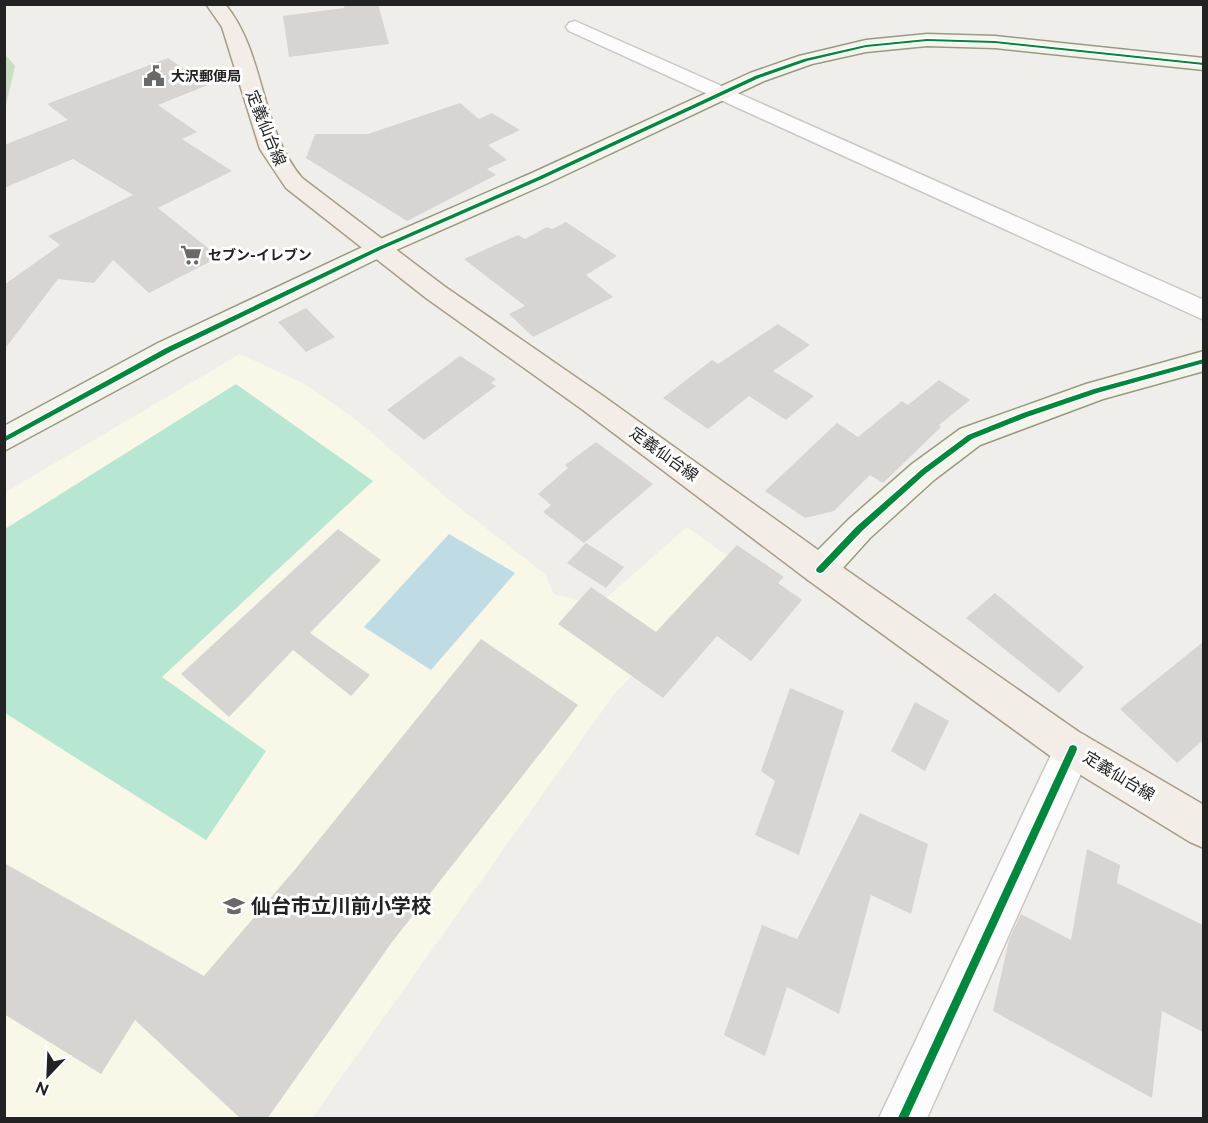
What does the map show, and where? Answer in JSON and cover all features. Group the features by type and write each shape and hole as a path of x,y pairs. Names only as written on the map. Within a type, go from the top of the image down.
{"main road":[{"name":"定義仙台線","path":"215,4 233,29 255,110 284,173 378,249 820,570 1073,749 1203,828"}],"street":[{"path":"575,27 1203,311"},
{"path":"4,440 168,350 378,249 540,178 722,93 806,60 866,46 927,40 995,42 1203,64"},
{"path":"820,570 859,529 923,472 970,437 1056,405 1203,361"},
{"path":"903,1119 1073,749"}],"shaded area":[{"name":"仙台市立川前小学校","path":"240,354 305,384 359,422 447,498 545,574 554,594 598,605 687,527 741,566 615,693 312,1118 5,1118 4,493"}],"green space":[{"path":"5,54 15,66 4,109"},
{"path":"236,384 373,481 162,677 266,751 206,840 5,713 5,529"}],"water":[{"path":"449,534 515,573 431,670 364,627"}],"building":[{"path":"345,4 378,4 389,44 289,57 283,16 344,8"},
{"path":"168,58 208,85 158,105 197,132 182,139 232,171 158,208 219,257 149,293 113,260 94,283 58,279 4,350 4,285 60,245 48,236 133,195 73,159 4,188 4,145 68,120 47,104"},
{"path":"460,103 479,119 492,113 520,130 488,145 507,160 487,169 496,175 407,221 306,158 315,134 368,134"},
{"path":"566,222 617,256 586,275 613,297 533,337 509,314 525,306 464,259 518,235 525,239 547,227 552,229"},
{"path":"306,308 335,337 306,352 278,322"},
{"path":"778,324 810,345 773,371 814,396 786,420 749,396 708,429 663,398 712,360 718,364"},
{"path":"460,356 496,379 491,383 496,386 424,440 387,410"},
{"path":"939,380 970,400 939,425 941,427 883,483 870,475 834,511 805,518 765,491 837,423 858,437 902,401 908,405"},
{"path":"596,442 653,484 584,543 543,512 551,505 538,494 568,468 565,465"},
{"path":"338,529 381,560 310,633 370,675 351,696 293,650 229,717 181,674"},
{"path":"586,543 624,567 606,588 567,563"},
{"path":"737,545 784,577 778,583 802,600 751,661 717,636 663,698 558,624 591,587 656,632"},
{"path":"995,593 1084,667 1059,693 966,618"},
{"path":"481,639 578,705 392,942 267,1119 241,1119 135,1020 101,1074 4,1014 4,863 204,976 297,867"},
{"path":"1203,642 1203,740 1177,763 1120,709"},
{"path":"790,688 844,711 799,855 755,835 775,781 761,771"},
{"path":"915,702 949,721 925,771 891,751"},
{"path":"860,813 928,844 911,914 871,895 839,1014 787,987 765,1056 724,1035 762,925 797,939"},
{"path":"1087,849 1120,865 1117,883 1203,925 1203,1032 1162,1011 1152,1098 993,1011 1009,940 1021,914 1071,940"}],"cycle path":[{"path":"4,440 168,350 378,249 540,178 757,77 806,60 866,46 927,40 995,42 1204,64"},
{"path":"820,570 859,529 923,472 970,437 1025,415 1096,391 1204,361"},
{"path":"903,1118 1073,749"}],"place":[{"name":"大沢郵便局","path":"154,76"},
{"name":"セブン-イレブン","path":"191,255"},
{"name":"仙台市立川前小学校","path":"234,906"}]}
